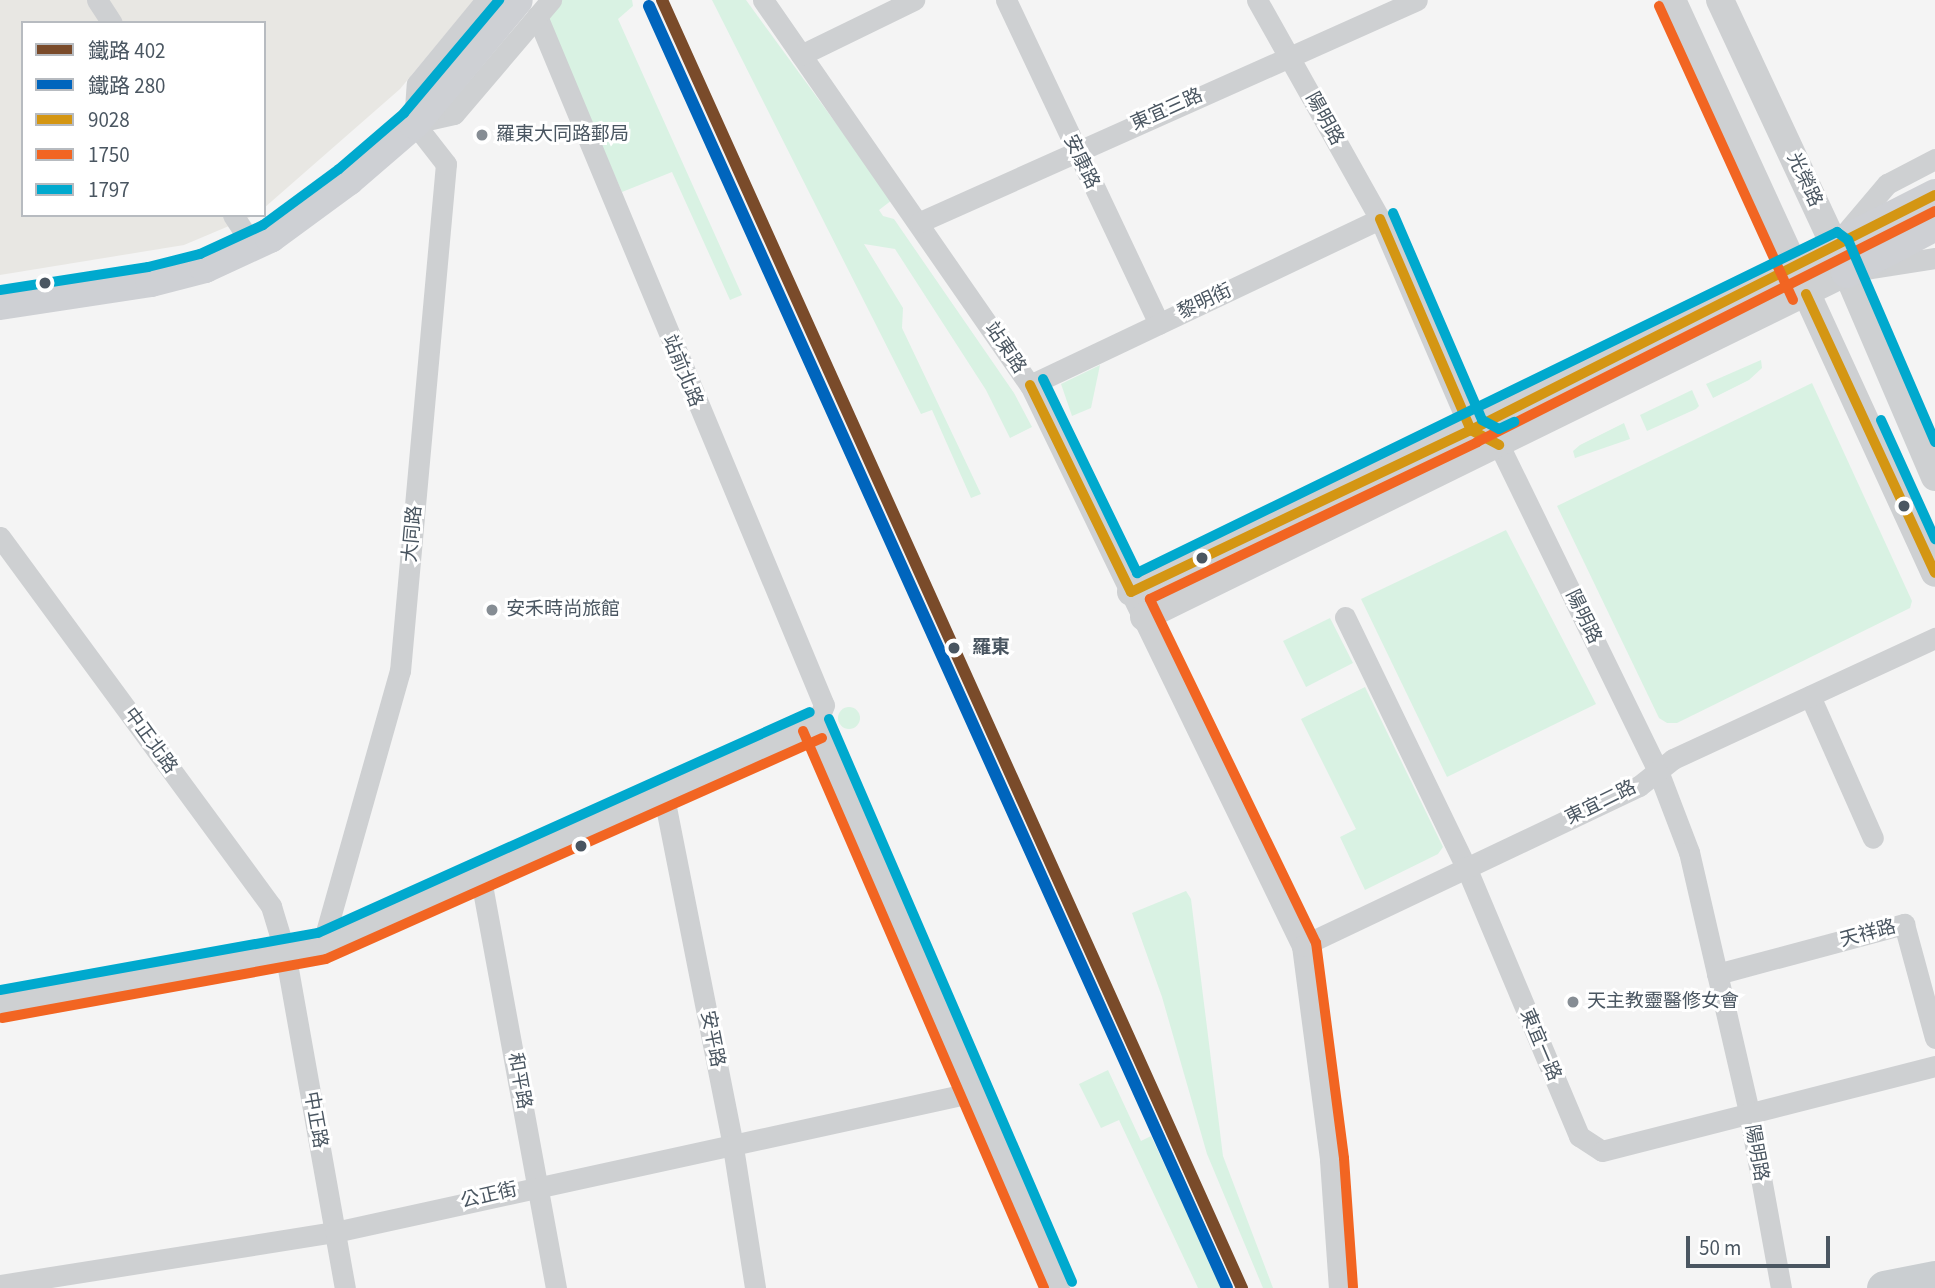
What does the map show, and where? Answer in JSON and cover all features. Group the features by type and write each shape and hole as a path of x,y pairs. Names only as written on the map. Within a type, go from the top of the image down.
{"main road":[{"path":"0,304 151,281 205,267 253,246 348,180 414,123 535,5"},
{"path":"1841,259 1935,195"},
{"path":"1841,259 1935,225"},
{"path":"1884,1288 1935,1278"}],"street":[{"path":"97,0 110,21"},
{"path":"414,123 417,84 486,0"},
{"name":"站東路","path":"763,0 920,222 1030,385 1302,946 1330,1160 1339,1288"},
{"path":"801,55 914,0"},
{"name":"安康路","path":"1006,0 1159,324"},
{"name":"陽明路","path":"1257,0 1380,219 1471,430"},
{"name":"東宜三路","path":"920,222 1288,55 1417,0"},
{"path":"1672,0 1935,573"},
{"name":"光榮路","path":"1720,0 1841,259 1935,477"},
{"name":"站前北路","path":"535,5 824,705 816,724"},
{"name":"大同路","path":"322,946 400,671 446,164 414,123"},
{"path":"1144,617 1807,294 1841,259 1887,184 1935,159"},
{"path":"234,217 253,246"},
{"name":"黎明街","path":"1030,385 1380,219"},
{"path":"1131,592 1471,430 1796,268 1841,259 1935,258"},
{"path":"1471,430 1499,445"},
{"name":"陽明路","path":"1499,445 1658,771 1689,852 1749,1112 1781,1288"},
{"name":"中正北路","path":"0,537 271,906 285,952"},
{"name":"東宜一路","path":"1345,617 1466,867 1578,1136 1602,1151 1935,1066"},
{"name":"東宜二路","path":"1302,946 1639,786 1673,759 1935,638"},
{"path":"1810,696 1873,838"},
{"path":"0,1004 322,946 816,724 1059,1288"},
{"name":"安平路","path":"663,792 733,1147 755,1288"},
{"name":"和平路","path":"480,874 556,1288"},
{"name":"天祥路","path":"1717,974 1904,924 1935,1038"},
{"name":"中正路","path":"285,952 345,1288"},
{"name":"公正街","path":"0,1285 335,1232 537,1185 733,1147 975,1092"}],"shaded area":[{"path":"0,0 474,0 400,89 266,206 266,21 21,21 21,217 250,217 184,245 0,275"}],"green space":[{"path":"561,0 632,0 633,6 618,19 742,295 730,300 672,172 622,192 546,21"},
{"path":"712,0 746,0 892,200 879,210 883,216 894,219 1014,393 1032,427 1010,438 986,390 895,249 864,244 903,308 902,328 981,494 971,498 932,410 921,414"},
{"path":"1761,360 1762,368 1749,380 1713,398 1706,384"},
{"path":"1100,365 1091,408 1072,416 1061,384"},
{"path":"1812,383 1912,601 1910,608 1677,723 1667,723 1659,718 1557,506"},
{"path":"1692,390 1699,406 1696,409 1647,431 1640,415"},
{"path":"1624,423 1630,439 1575,458 1573,451 1580,445"},
{"path":"1506,530 1596,704 1447,777 1361,599"},
{"path":"1330,618 1353,663 1306,687 1283,641"},
{"path":"1365,687 1443,847 1438,854 1365,890 1340,837 1356,829 1301,719"},
{"path":"849,707 857,710 860,718 857,726 849,729 841,726 838,718 841,710"},
{"path":"1186,891 1191,899 1223,1156 1273,1288 1263,1288 1207,1154 1162,997 1132,913"},
{"path":"1108,1070 1141,1141 1151,1136 1222,1288 1198,1288 1119,1120 1101,1128 1079,1084"}],"rail line":[{"name":"402","path":"662,0 1242,1288"},
{"name":"280","path":"649,6 1227,1288"}],"transit line":[{"name":"1797","path":"0,290 148,267 200,254 263,225 339,169 404,113 499,0"},
{"name":"1750","path":"1659,6 1793,300"},
{"name":"9028","path":"1131,592 1471,430 1935,195"},
{"name":"1750","path":"1353,1287 1344,1158 1316,943 1150,599 1477,442 1935,211"},
{"name":"1797","path":"1393,213 1482,420 1499,429 1514,422"},
{"name":"9028","path":"1380,219 1471,430 1499,445"},
{"name":"1797","path":"1043,379 1137,573 1837,232 1848,240 1935,442"},
{"name":"9028","path":"1806,294 1935,573"},
{"name":"9028","path":"1030,385 1131,592"},
{"name":"1797","path":"1881,420 1935,539"},
{"name":"1797","path":"0,990 318,933 810,712"},
{"name":"1797","path":"829,719 1072,1282"},
{"name":"1750","path":"803,731 1044,1288"},
{"name":"1750","path":"2,1018 326,959 822,738"}],"place":[{"name":"羅東大同路郵局","path":"482,135"},
{"name":"安禾時尚旅館","path":"492,610"},
{"name":"羅東","path":"954,648"},
{"name":"天主教靈醫修女會","path":"1573,1002"}]}
